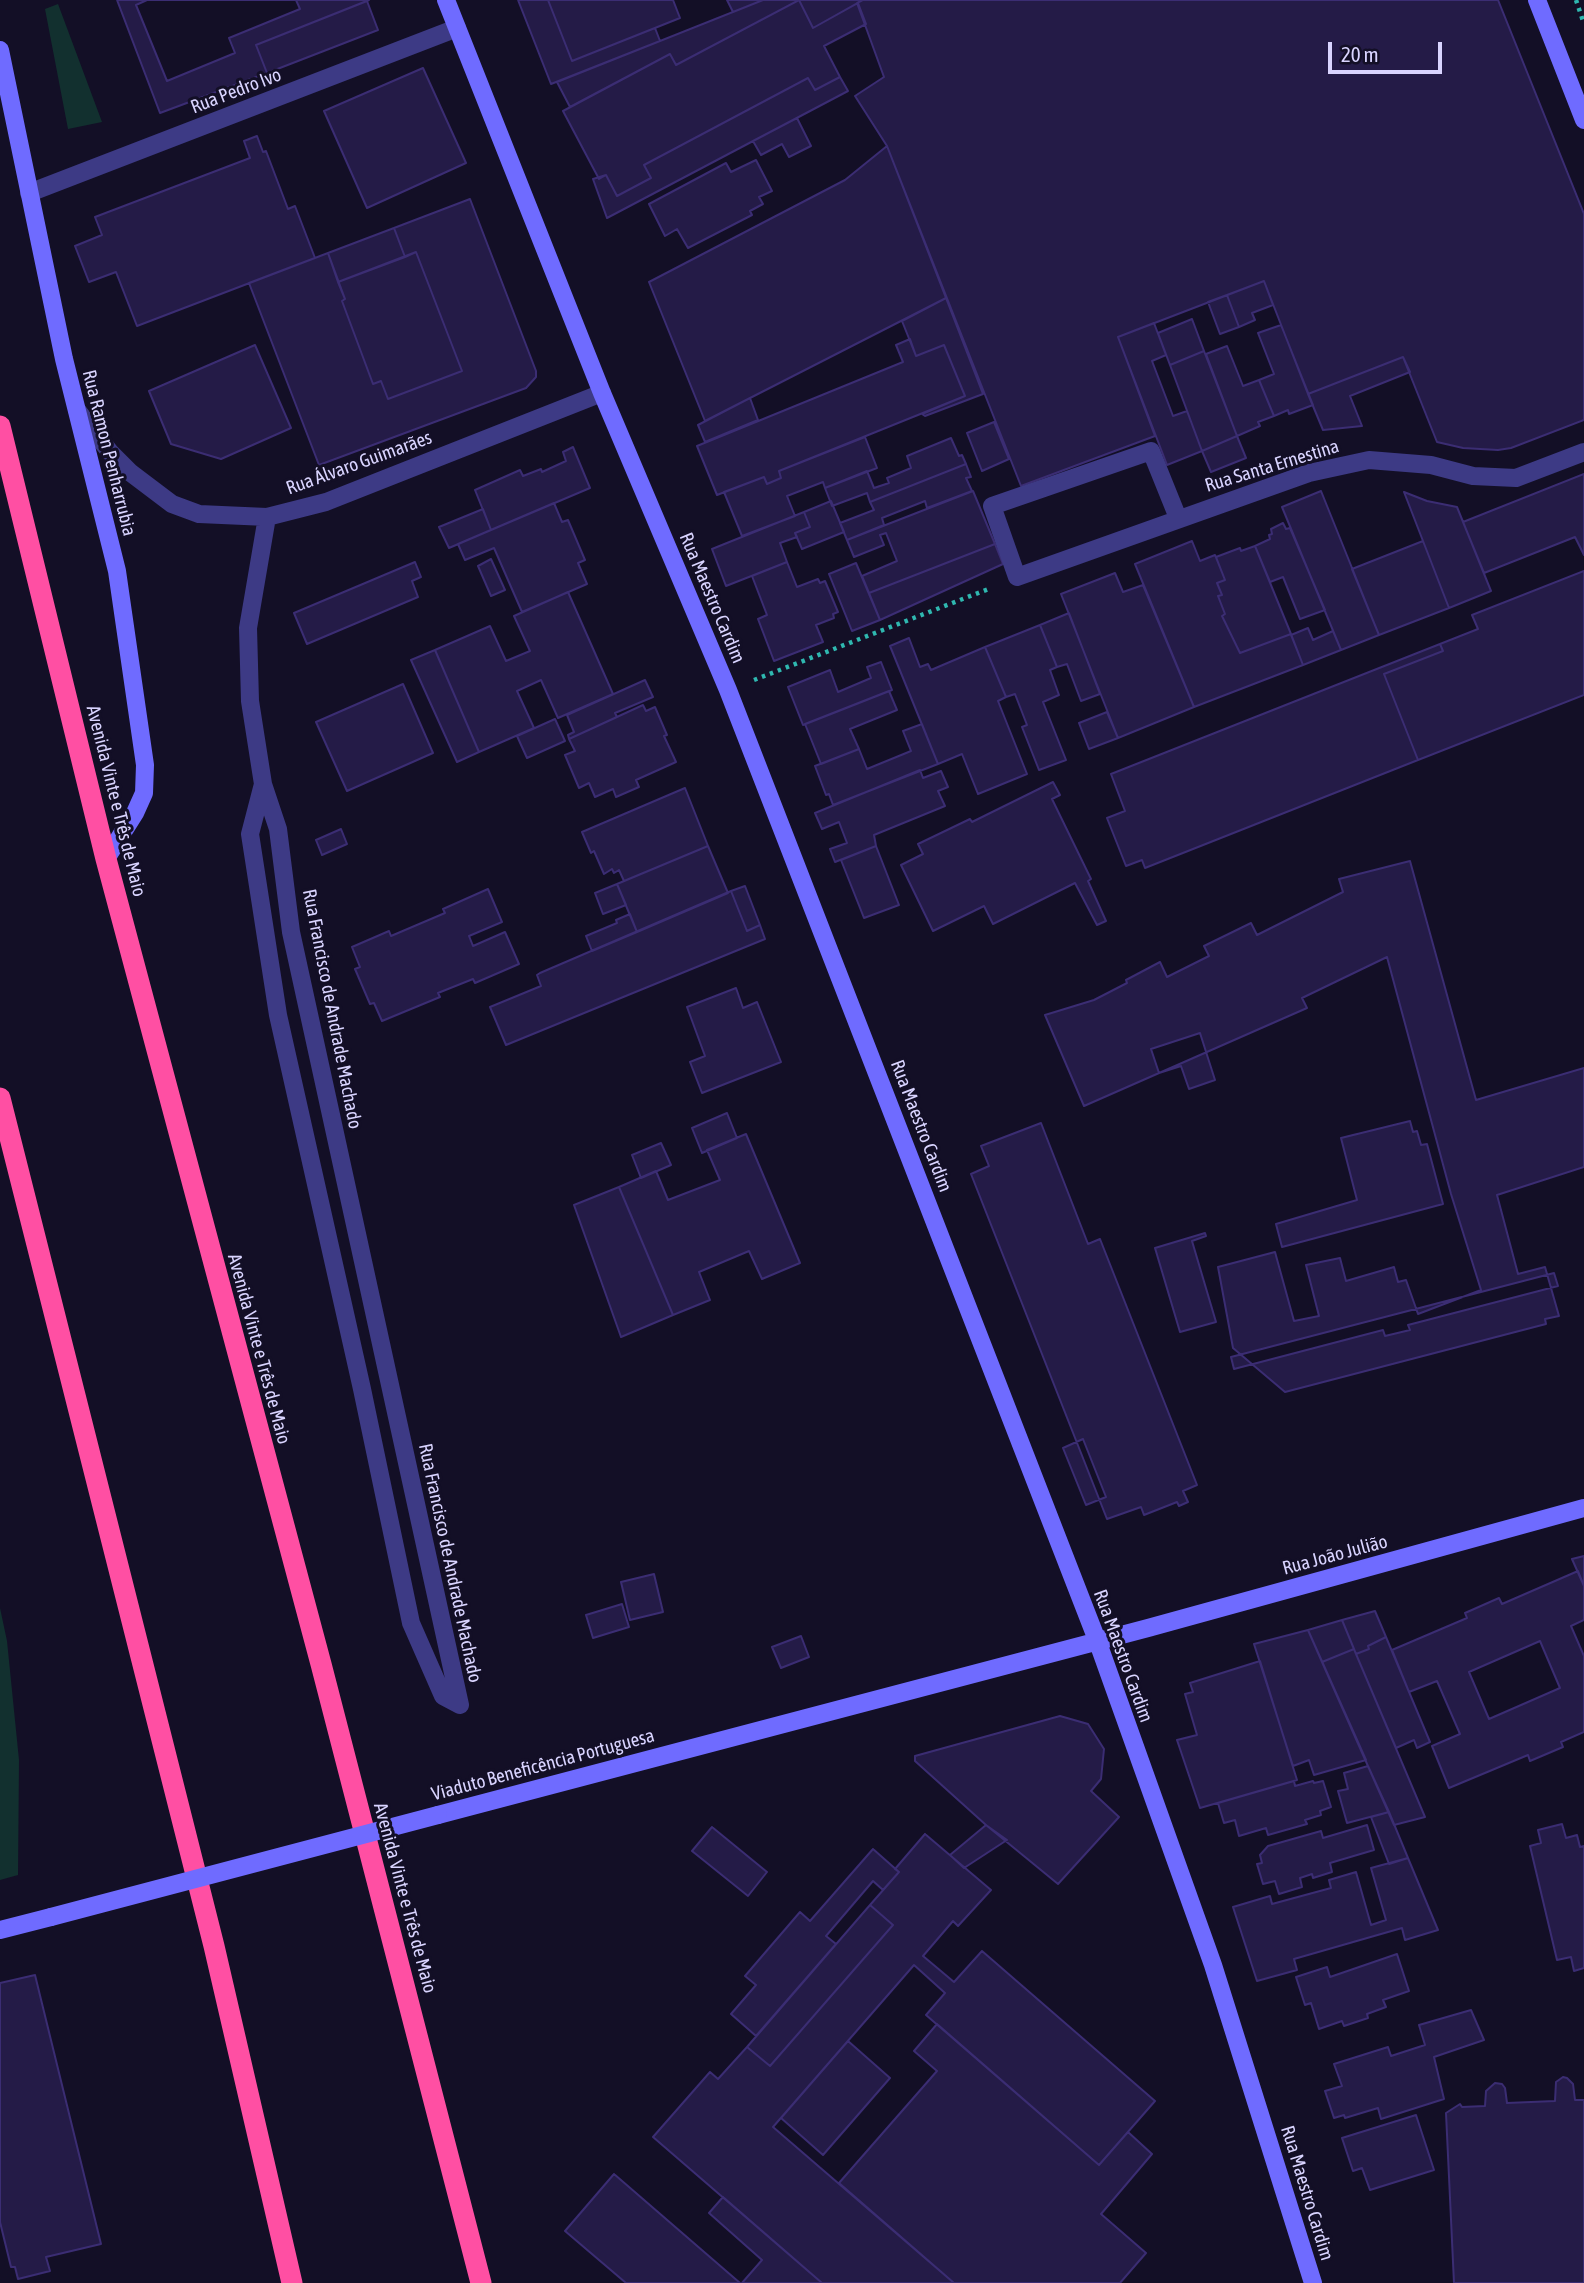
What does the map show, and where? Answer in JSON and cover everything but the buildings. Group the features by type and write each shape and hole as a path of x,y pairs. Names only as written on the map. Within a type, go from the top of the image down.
{"highway":[{"name":"Avenida Vinte e Três de Maio","path":"0,426 106,859 321,1664 481,2283"},
{"path":"0,1098 214,1946 292,2283"}],"main road":[{"name":"Rua Maestro Cardim","path":"446,0 602,393 728,690 1097,1640 1213,1965 1313,2283"},
{"path":"1537,0 1584,120"},
{"name":"Rua Ramon Penharrubia","path":"0,50 76,410 117,571 145,765 144,793 135,813 106,859"},
{"name":"Rua João Julião","path":"1097,1640 1584,1508"},
{"name":"Viaduto Beneficência Portuguesa","path":"0,1930 1097,1640"}],"street":[{"name":"Rua Pedro Ivo","path":"29,193 457,28"},
{"name":"Rua Álvaro Guimarães","path":"76,410 131,473 172,504 199,514 267,517 326,502 602,393"},
{"path":"1017,577 992,506 1151,451 1178,519"},
{"name":"Rua Santa Ernestina","path":"1017,577 1309,472 1369,460 1431,465 1473,476 1516,478 1584,452"},
{"name":"Rua Francisco de Andrade Machado","path":"263,783 250,834 278,1015 362,1389 411,1623 443,1696 460,1705 291,932 278,829 263,783 250,701 248,628 267,517"}],"path":[{"path":"1576,0 1584,24"},
{"path":"728,690 1017,577"}],"green space":[{"path":"58,4 102,122 68,129 45,9"},
{"path":"0,1608 7,1641 19,1760 18,1875 0,1880"}]}
